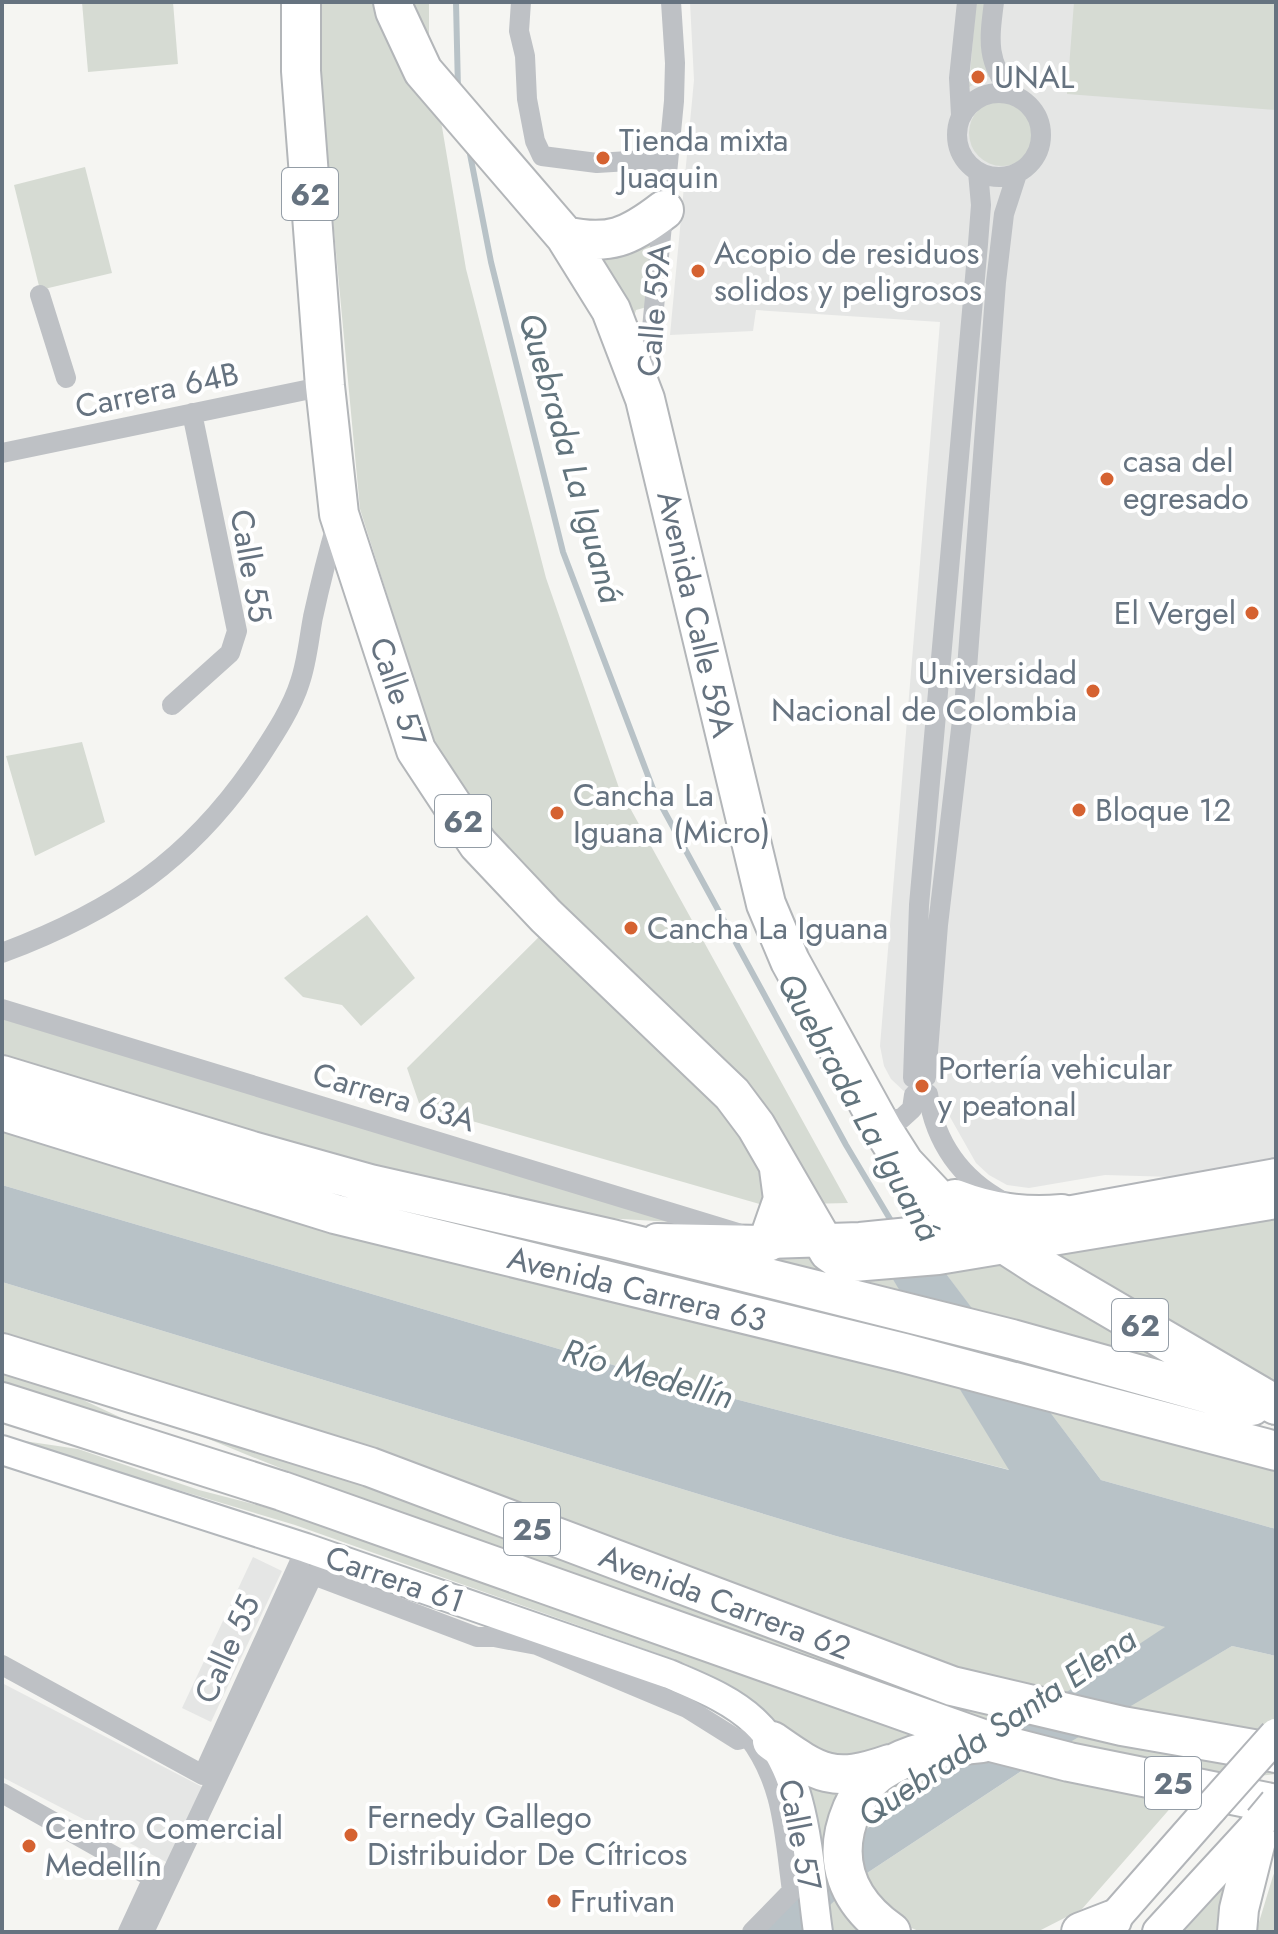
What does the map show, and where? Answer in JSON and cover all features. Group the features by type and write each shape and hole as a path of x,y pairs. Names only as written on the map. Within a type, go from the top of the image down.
{"highway":[{"name":"Calle 57","path":"301,2 301,71 325,386 339,514 416,750 478,844 546,916 732,1094 751,1117 822,1240"},
{"name":"Calle 59A","path":"394,7 423,71 565,236 611,310 645,399"},
{"path":"565,236 591,241 616,239 640,229 664,210"},
{"name":"Avenida Calle 59A","path":"645,399 766,904 790,961 893,1147 917,1178 943,1203 991,1236 1276,1405"},
{"name":"Avenida Carrera 63","path":"2,1075 370,1184 612,1239 1012,1339 1276,1413"},
{"name":"Avenida Carrera 63","path":"2,1111 381,1226 904,1353 1276,1451"},
{"path":"117,1145 252,1151"},
{"path":"768,1242 783,1199 776,1159"},
{"path":"917,1178 975,1207 1033,1216 1062,1214"},
{"path":"991,1236 1276,1199"},
{"name":"62","path":"822,1240 835,1258 842,1261 863,1250 991,1236"},
{"name":"Avenida Carrera 62","path":"2,1353 370,1467 928,1678 1015,1702 1122,1726 1276,1753"},
{"path":"44,1367 282,1491"},
{"name":"Avenida Carrera 62","path":"2,1402 282,1491 991,1742 1210,1799 1271,1809"},
{"path":"2,1431 132,1443"},
{"path":"772,1741 807,1766 829,1774 857,1775 934,1750 991,1742"},
{"path":"891,1932 868,1914 852,1891 841,1854 842,1839 858,1795 879,1772 895,1763"},
{"path":"1210,1799 1276,1782"},
{"path":"1237,1932 1239,1909 1271,1809"}],"main road":[{"path":"991,1236 1062,1214 1276,1175"},
{"path":"612,1239 822,1240"},
{"path":"1098,1928 1210,1799 1276,1735"},
{"path":"1159,1932 1271,1809"}],"street":[{"path":"521,2 519,31 525,56 527,99 535,141 542,156 597,163 661,159"},
{"name":"Calle 59A","path":"645,399 675,92 671,2"},
{"path":"961,115 983,95 1002,92 1022,98 1036,114 1042,137 1034,160 1017,174 997,178 978,172 965,161 959,149 959,78 967,2"},
{"path":"994,2 990,55 999,76 1012,94"},
{"path":"978,172 981,205 978,244 919,905 920,1086 947,1151 977,1185 1003,1201 1022,1208 1062,1214"},
{"path":"872,1109 887,1119 901,1119 912,1109 920,1086 965,695 996,282 1004,214 1017,174"},
{"path":"40,295 66,378"},
{"name":"Carrera 64B","path":"2,453 82,427 192,413 325,386"},
{"name":"Calle 55","path":"172,705 230,653 237,631 192,413"},
{"path":"2,953 58,933 110,905 158,871 202,831 240,786 273,737 300,684 320,582 339,514"},
{"name":"Carrera 63A","path":"2,1009 768,1242"},
{"name":"Carrera 61","path":"2,1450 306,1548 669,1674 735,1706 772,1741"},
{"name":"Calle 55","path":"2,1665 203,1775 306,1548"},
{"path":"144,1932 313,1575 477,1637 537,1645 687,1708 738,1740 748,1737 762,1755 779,1798 792,1891 752,1932"},
{"name":"Calle 57","path":"772,1741 787,1765 796,1789 817,1931"},
{"path":"2,1793 153,1878 128,1932"}],"shaded area":[{"path":"82,2 173,2 178,64 88,72"},
{"path":"321,2 429,2 429,50 466,269 546,578 619,788 848,1203 763,1205 420,1106 407,1068 567,909 493,832 434,743 360,509 319,70"},
{"name":"Universidad Nacional de Colombia","path":"690,2 1276,2 1276,1157 1174,1177 1105,1175 1029,1188 1007,1185 976,1163 937,1094 908,1095 891,1079 884,1066 880,1046 940,322 756,310 753,331 670,335 694,80"},
{"path":"976,2 989,2 992,75 969,87"},
{"path":"1074,2 1276,2 1276,110 1067,94"},
{"path":"1002,100 1015,103 1025,110 1032,120 1035,133 1032,146 1025,156 1015,163 1002,166 989,163 979,156 972,146 969,133 972,120 979,110 989,103"},
{"path":"85,167 112,273 40,290 14,185"},
{"path":"651,231 647,307 636,310 632,323 610,272 596,252"},
{"path":"82,742 105,822 35,856 6,756"},
{"path":"367,915 415,978 361,1026 342,1005 303,997 284,978"},
{"path":"2,1017 689,1223 605,1218 406,1176 179,1111 2,1056"},
{"path":"2,1121 957,1384 1010,1470 681,1385 2,1185"},
{"path":"232,1167 926,1332 934,1345 647,1280"},
{"path":"2,1185 681,1385 1009,1470 889,1273 941,1267 1101,1480 1276,1529 1276,1656 1232,1646 1023,1770 858,1879 801,1932 752,1932 792,1891 855,1837 970,1756 1165,1627 836,1536 2,1282"},
{"path":"1276,1210 1276,1381 1226,1358 1042,1251"},
{"path":"816,1249 889,1273 900,1290 744,1252"},
{"path":"1008,1260 1219,1381 977,1316 941,1267"},
{"path":"2,1282 836,1536 1166,1627 1056,1700 947,1668 2,1339"},
{"path":"2,1370 53,1386 154,1433 2,1386"},
{"path":"1046,1407 1276,1465 1276,1529 1101,1480"},
{"path":"154,1416 330,1473 591,1567 850,1666 848,1676 412,1519"},
{"path":"4,1438 78,1449 199,1490 299,1516 930,1734 842,1763 799,1750 756,1706 725,1683 684,1663 295,1525"},
{"path":"253,1557 282,1571 211,1722 182,1708"},
{"path":"1232,1646 1276,1656 1276,1736 1122,1710"},
{"path":"872,1673 1024,1721 1008,1731 868,1686"},
{"path":"2,1683 212,1792 174,1866 2,1777"},
{"path":"1082,1734 1276,1762 1276,1774 1214,1781 1065,1744"},
{"path":"970,1756 855,1837 890,1779"},
{"path":"1023,1770 1181,1796 1082,1909 1037,1932 921,1932 902,1924 858,1879"},
{"path":"802,1779 840,1783 832,1857 817,1870"},
{"path":"1243,1856 1223,1932 1176,1932"},
{"path":"1276,1869 1276,1932 1256,1932 1273,1876"},
{"path":"841,1893 870,1932 828,1932 825,1909"}],"waterway":[{"name":"Quebrada La Iguaná","path":"456,2 458,90"},
{"name":"Quebrada La Iguaná","path":"469,149 491,262 563,552 655,794 846,1145 893,1224"}],"place":[{"name":"UNAL","path":"978,77"},
{"name":"Tienda mixta Juaquin","path":"603,158"},
{"name":"Acopio de residuos solidos y peligrosos","path":"698,271"},
{"name":"casa del egresado","path":"1107,479"},
{"name":"El Vergel","path":"1252,613"},
{"name":"Universidad Nacional de Colombia","path":"1093,691"},
{"name":"Bloque 12","path":"1079,810"},
{"name":"Cancha La Iguana (Micro)","path":"557,813"},
{"name":"Cancha La Iguana","path":"631,928"},
{"name":"Portería vehicular y peatonal","path":"922,1086"},
{"name":"Fernedy Gallego Distribuidor De Cítricos","path":"351,1835"},
{"name":"Centro Comercial Medellín","path":"29,1846"},
{"name":"Frutivan","path":"554,1901"}],"water label":[{"name":"Río Medellín","path":"648,1374"},
{"name":"Quebrada Santa Elena","path":"997,1727"}]}
